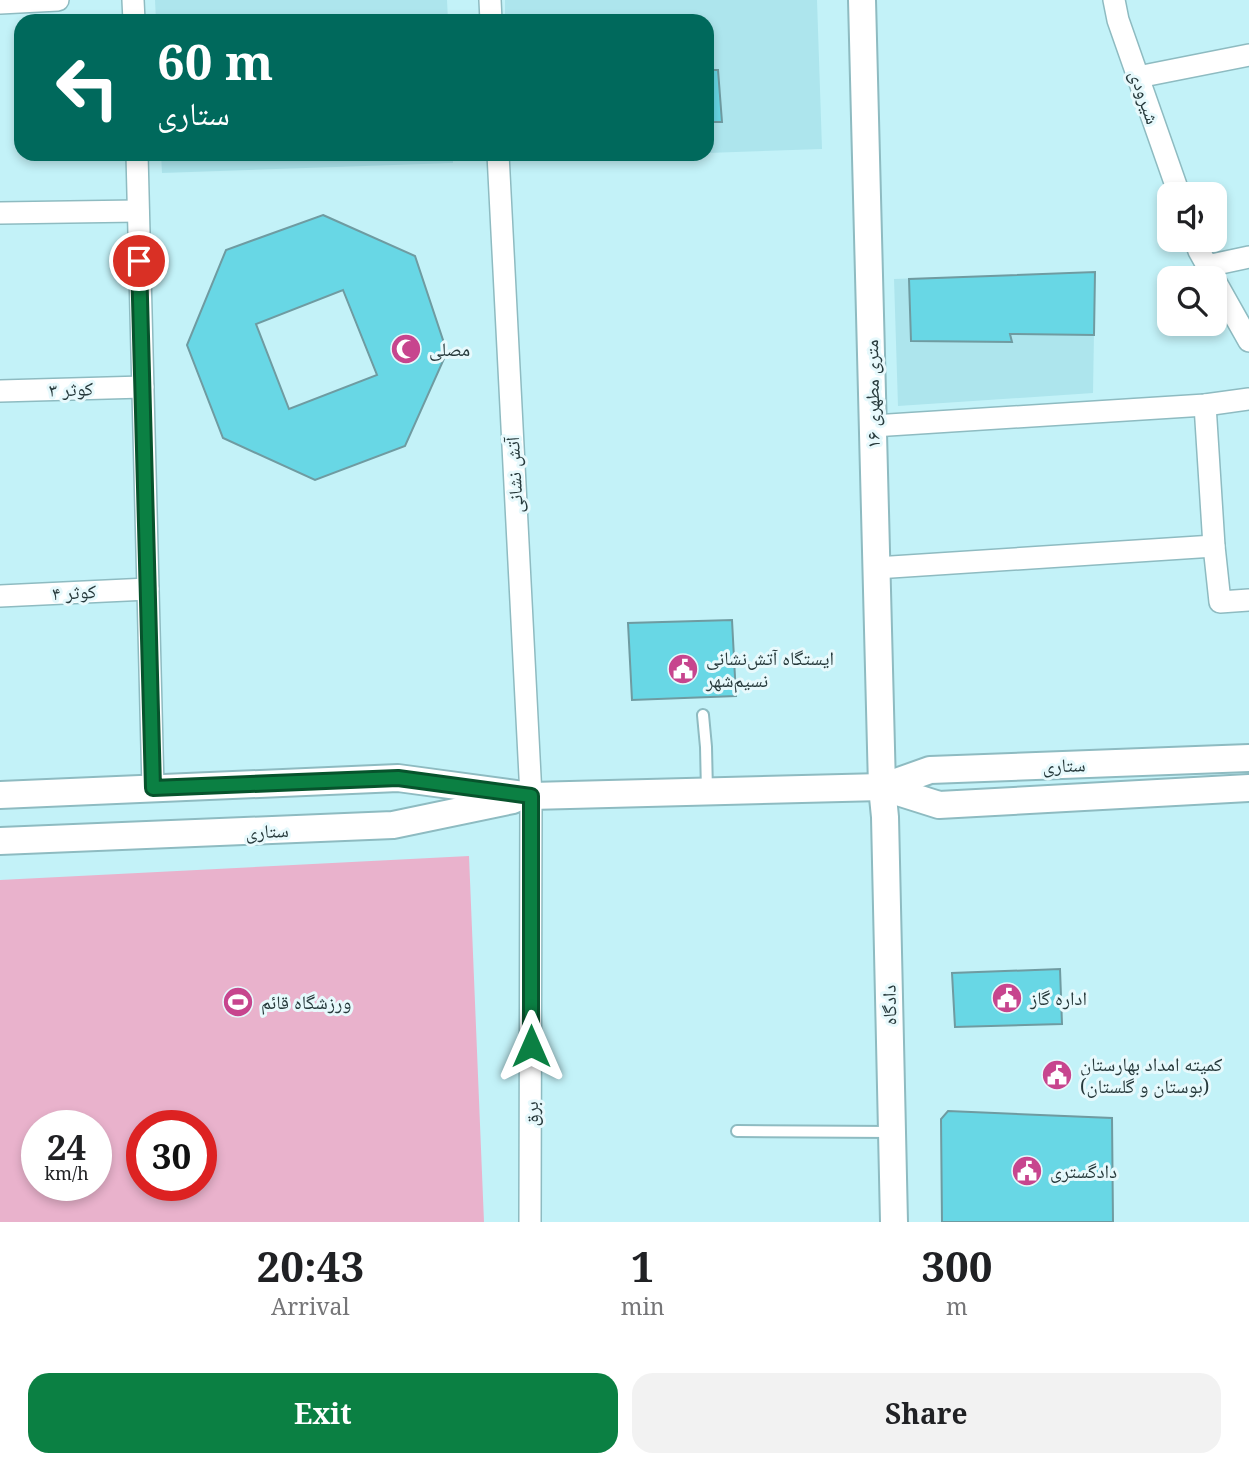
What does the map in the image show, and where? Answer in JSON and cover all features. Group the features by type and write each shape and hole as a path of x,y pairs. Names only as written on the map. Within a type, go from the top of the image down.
{"street":[{"path":"0,3 58,0"},
{"name":"۱۶ متری مطهری","path":"862,0 882,787"},
{"name":"شیرودی","path":"1114,0 1118,20 1175,182"},
{"path":"1138,77 1249,55"},
{"path":"137,161 153,788"},
{"name":"آتش نشانی","path":"498,161 531,796"},
{"path":"0,213 138,211"},
{"path":"1227,267 1249,257"},
{"path":"1227,301 1249,341"},
{"name":"کوثر ۳","path":"0,391 143,387"},
{"path":"873,426 1205,405 1249,399"},
{"path":"1205,405 1220,602 1249,600"},
{"path":"876,568 1214,546"},
{"name":"کوثر ۴","path":"0,596 148,589"},
{"name":"ستاری","path":"0,794 398,778 531,796 882,787 930,770 1249,758"},
{"name":"ستاری","path":"882,787 939,804 1249,788"},
{"name":"دادگاه","path":"882,787 885,817 894,1222"},
{"name":"ستاری","path":"0,841 393,825 531,796"},
{"name":"برق","path":"530,1222 531,796"}],"lane":[{"path":"703,715 707,792"},
{"path":"737,1131 892,1132"}],"shaded area":[{"path":"155,0 447,0 448,14 156,14"},
{"path":"505,0 817,0 822,149 714,153 714,14 505,14"},
{"path":"161,161 453,161 453,163 162,173"},
{"path":"1095,272 1093,393 898,406 894,279"},
{"name":"ورزشگاه قائم","path":"469,856 484,1222 0,1222 0,880"}],"building":[{"path":"714,70 718,70 722,122 714,122"},
{"name":"مصلی","path":"323,215 415,256 447,352 405,446 315,480 223,438 187,345 226,250","holes":["343,290 377,375 289,409 256,324"]},
{"path":"1095,272 1094,335 1010,334 1012,342 911,341 909,279"},
{"path":"732,620 736,696 632,700 628,623"},
{"name":"اداره گاز","path":"1060,969 1062,1024 955,1027 952,973"},
{"name":"دادگستری","path":"948,1111 1112,1118 1113,1222 942,1222 941,1119"}],"place":[{"name":"مصلی","path":"406,349"},
{"name":"ایستگاه آتش‌نشانی نسیم‌شهر","path":"683,669"},
{"name":"اداره گاز","path":"1007,998"},
{"name":"ورزشگاه قائم","path":"238,1002"},
{"name":"کمیته امداد بهارستان (بوستان و گلستان)","path":"1057,1075"},
{"name":"دادگستری","path":"1027,1171"}],"route":[{"path":"139,261 153,788 398,778 531,796 531,1046"}]}
